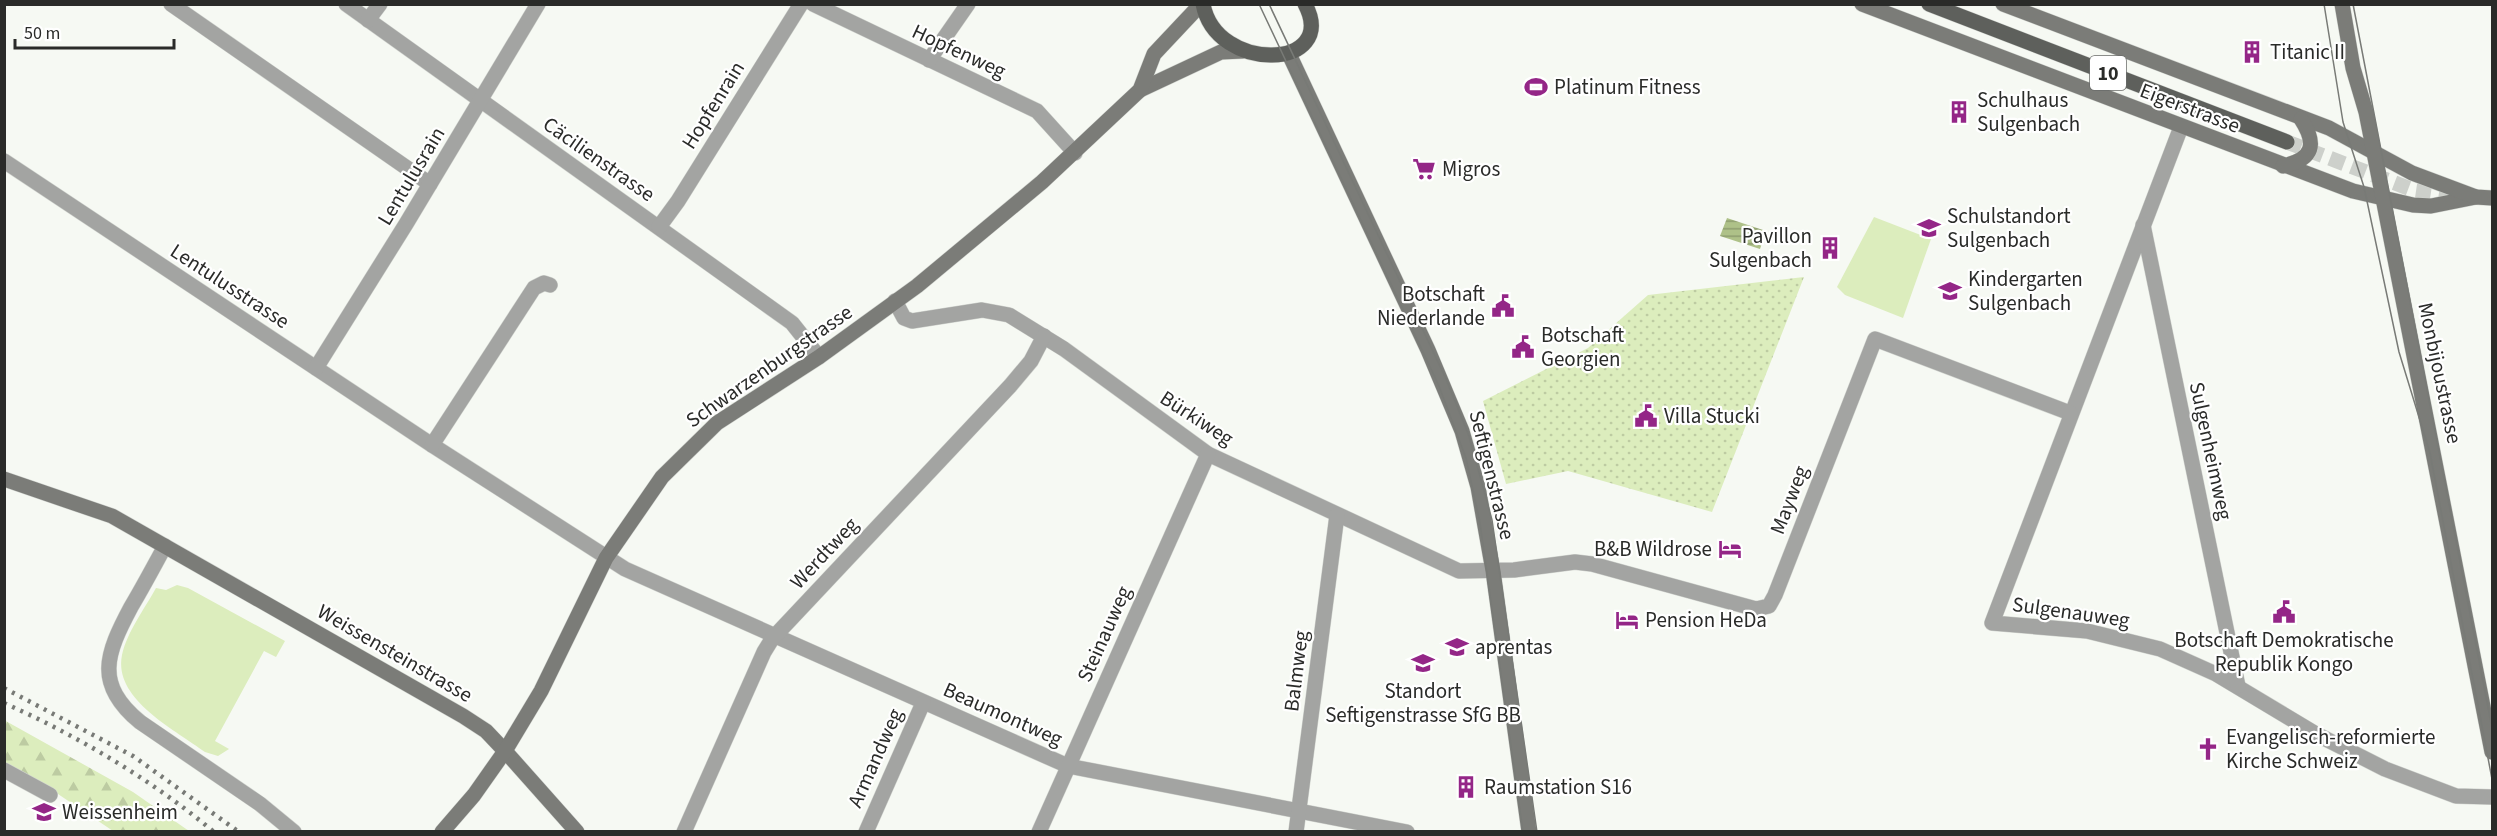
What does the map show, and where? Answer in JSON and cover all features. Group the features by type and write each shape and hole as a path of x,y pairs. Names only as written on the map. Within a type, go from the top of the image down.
{"main road":[{"path":"1202,4 1218,34 1244,51 1269,57 1289,54 1302,45 1309,32 1310,15 1305,4"},
{"name":"Schwarzenburgstrasse","path":"1140,90 1154,54 1202,4"},
{"name":"Eigerstrasse","path":"1862,4 2353,191 2413,205 2431,206 2476,197 2493,198"},
{"name":"Eigerstrasse","path":"1929,4 2287,142"},
{"name":"Eigerstrasse","path":"2003,4 2340,133 2412,173 2476,197"},
{"name":"Monbijoustrasse","path":"2342,4 2353,68 2374,153 2493,752"},
{"name":"Schwarzenburgstrasse","path":"442,831 474,795 505,751 541,691 606,558 647,496 686,452 737,409 819,357 939,268 1075,153 1140,90 1221,52 1244,51"},
{"name":"Seftigenstrasse","path":"1289,54 1457,417 1478,487 1493,571 1529,831"},
{"path":"2283,166 2300,162 2310,148 2310,133 2301,119"},
{"name":"Weissensteinstrasse","path":"4,479 112,516 463,716 486,731 577,831"}],"street":[{"path":"171,4 430,184"},
{"name":"Cäcilienstrasse","path":"346,4 792,323 819,357"},
{"path":"368,20 380,4"},
{"name":"Lentulusrain","path":"316,368 538,4"},
{"name":"Hopfenrain","path":"659,226 678,201 801,4"},
{"name":"Hopfenweg","path":"813,4 1037,111 1075,153"},
{"path":"929,60 968,4"},
{"name":"Sulgenauweg","path":"2181,127 1992,622 2065,628 2121,638 2178,657 2238,686 2316,735 2385,769 2456,796 2493,797"},
{"name":"Lentulusstrasse","path":"4,161 432,446 606,558"},
{"name":"Sulgenheimweg","path":"2143,225 2238,686"},
{"path":"432,446 534,288 541,284 550,285"},
{"name":"Bürkiweg","path":"895,302 904,318 912,321 988,311 1009,315 1044,336 1208,454 1460,572 1493,571"},
{"name":"Werdtweg","path":"684,831 764,652 775,635 1011,386 1031,361 1044,336"},
{"name":"Mayweg","path":"1493,571 1575,562 1593,564 1756,609 1769,606 1875,339 2070,413"},
{"name":"Steinauweg","path":"1039,831 1208,454"},
{"name":"Balmweg","path":"1296,831 1337,515"},
{"path":"165,546 113,642 108,673 116,697 125,709 294,831"},
{"name":"Beaumontweg","path":"606,558 625,569 1068,766 1407,831"},
{"name":"Armandweg","path":"866,831 924,703"},
{"path":"4,770 50,795"}],"green space":[{"path":"1874,217 1931,239 1903,318 1845,295 1837,287"},
{"path":"1804,277 1712,512 1568,471 1506,484 1483,401 1588,348 1648,295"},
{"path":"177,585 188,588 285,641 276,657 264,651 215,741 229,749 218,756 205,752 148,711 136,699 122,671 124,646 156,588 166,590"},
{"path":"4,720 133,792 189,831 113,831 55,792 5,765"}],"shaded area":[{"path":"1727,218 1766,231 1760,249 1720,236"}],"tunnel":[{"path":"2287,142 2416,191 2463,198"}],"tram line":[{"path":"1259,4 1439,386 1466,458 1480,523 1523,832"},
{"path":"1269,4 1446,379 1469,436 1492,520 1537,832"},
{"path":"2324,4 2343,122 2364,187 2399,352 2430,453 2492,779"},
{"path":"2353,4 2492,728"}],"railway":[{"path":"4,688 133,756 239,832"},
{"path":"4,703 113,760 140,777 214,832"}],"place":[{"name":"Titanic II","path":"2252,52"},
{"name":"Platinum Fitness","path":"1536,87"},
{"name":"Schulhaus Sulgenbach","path":"1959,112"},
{"name":"Migros","path":"1424,169"},
{"name":"Schulstandort Sulgenbach","path":"1929,228"},
{"name":"Pavillon Sulgenbach","path":"1830,248"},
{"name":"Kindergarten Sulgenbach","path":"1950,291"},
{"name":"Botschaft Niederlande","path":"1503,306"},
{"name":"Botschaft Georgien","path":"1523,347"},
{"name":"Villa Stucki","path":"1646,416"},
{"name":"B&B Wildrose","path":"1730,549"},
{"name":"Botschaft Demokratische Republik Kongo","path":"2284,612"},
{"name":"Pension HeDa","path":"1627,620"},
{"name":"aprentas","path":"1457,647"},
{"name":"Standort Seftigenstrasse SfG BB","path":"1423,663"},
{"name":"Evangelisch-reformierte Kirche Schweiz","path":"2208,749"},
{"name":"Raumstation S16","path":"1466,787"},
{"name":"Weissenheim","path":"44,812"}]}
